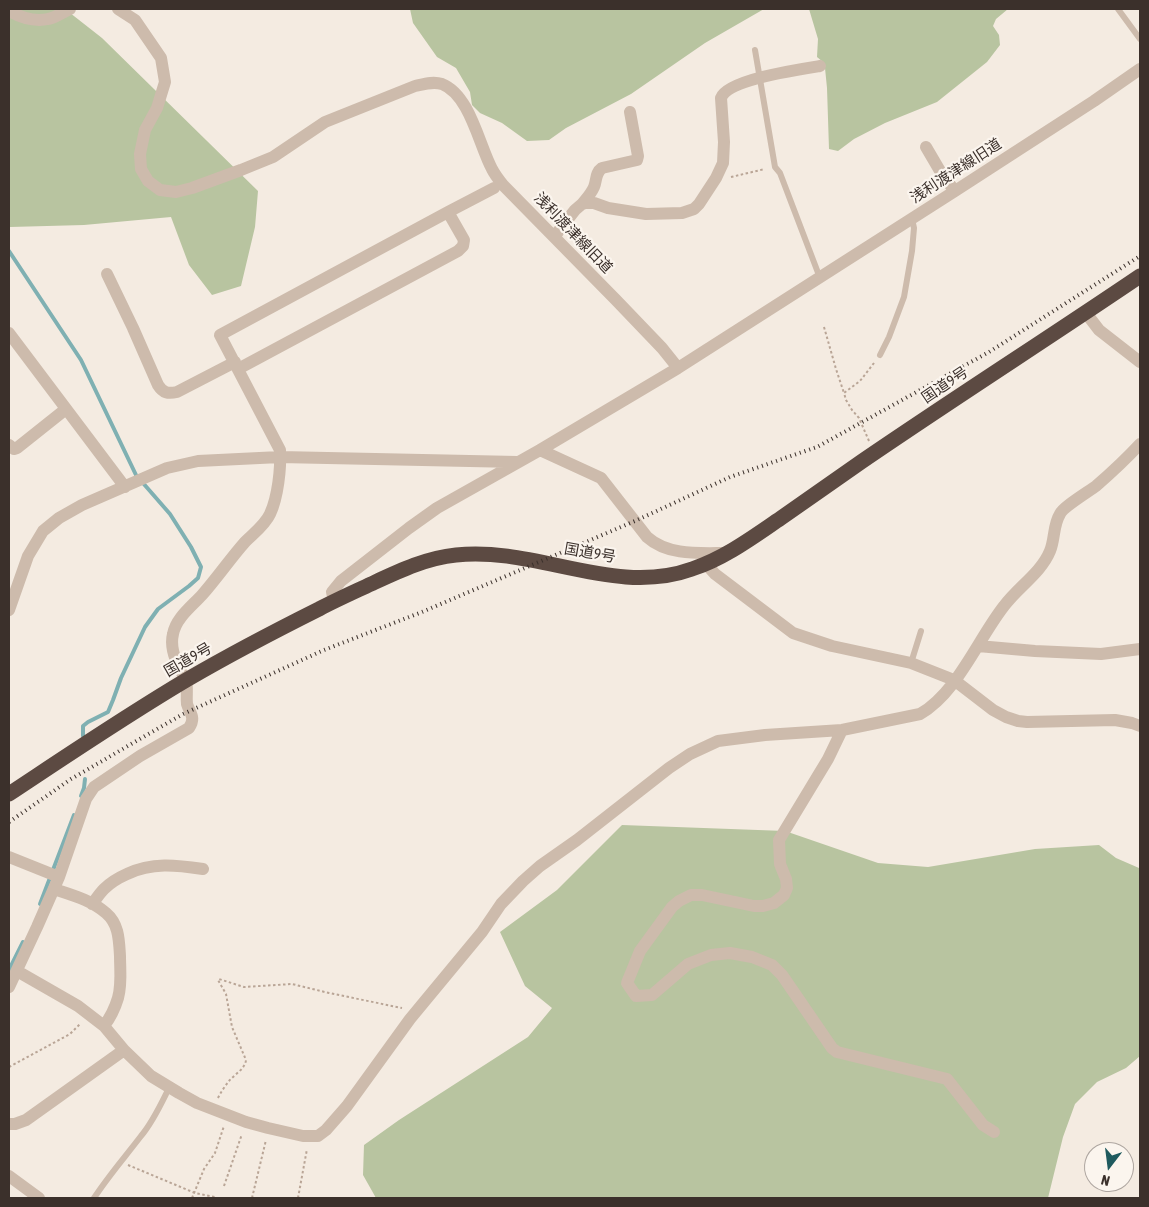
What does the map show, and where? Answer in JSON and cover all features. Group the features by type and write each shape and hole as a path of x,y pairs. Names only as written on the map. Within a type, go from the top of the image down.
{"highway":[{"name":"国道9号","path":"9,794 186,680 248,645 334,601 412,565 458,554 492,554 616,576 655,577 689,571 706,564 728,553 765,529 863,461 1140,276"}],"street":[{"path":"9,11 36,20 49,19 70,9"},
{"name":"浅利渡津線旧道","path":"118,9 134,20 161,58 165,82 157,108 145,130 140,154 141,168 148,181 160,190 176,192 240,170 273,157 325,122 415,86 436,82 455,93 462,102 470,116 493,171 503,185 649,334 678,368 912,219 1140,69"},
{"path":"582,204 594,203 608,208 646,214 682,213 694,209 716,178 723,163 722,94 727,90 759,77 820,66"},
{"path":"554,237 587,198 595,185 598,171 602,168 637,160 638,156 630,112"},
{"path":"926,147 943,176 955,191"},
{"path":"9,987 54,889 54,875 86,799 94,787 140,756 189,728 192,724 192,715 187,704 186,680 173,648 172,640 176,626 179,619 208,588 245,543 266,522 275,499 280,450 220,335 494,188"},
{"path":"108,274 158,385 167,393 177,392 236,366 458,251 463,246 464,240 448,212"},
{"path":"1086,313 1099,330 1140,362"},
{"path":"9,333 125,487"},
{"path":"334,601 332,592 341,581 437,508 540,450 678,368"},
{"path":"9,444 14,449 18,448 66,409"},
{"path":"17,971 78,1006 90,1015 104,1026 124,1050 151,1076 169,1088 197,1103 246,1122 309,1137 318,1136 326,1130 347,1106 374,1067 482,932 501,904 540,866 577,840 669,768 690,754 718,741 765,735 842,730 920,714 930,708 938,701 954,680 1003,607 1043,564 1051,550 1060,512 1095,486 1122,463 1140,444"},
{"path":"540,450 601,478 647,537 653,542 688,553 728,553"},
{"path":"9,610 28,556 43,531 59,518 74,510 167,468 198,461 280,457 517,462"},
{"path":"706,564 715,574 793,634 832,646 911,662 954,680 993,710 1006,717 1027,722 1115,720 1140,726"},
{"path":"978,646 1101,654 1140,649"},
{"path":"842,730 828,759 778,840 780,864 786,879 787,888 784,895 774,903 763,906 754,906 702,895 691,895 679,901 672,907 640,951 627,983 636,996 652,995 688,964 711,955 730,953 752,957 772,965 782,975 832,1048 837,1052 947,1080 983,1125 994,1132"},
{"path":"9,858 54,875"},
{"path":"92,904 104,889 115,880 147,866 179,865 203,869"},
{"path":"54,889 81,898 92,904 107,914 114,923 119,940 120,985 118,998 112,1014 104,1026"},
{"path":"9,1124 26,1120 124,1050"},
{"path":"9,1176 39,1198"}],"lane":[{"path":"1118,9 1140,39"},
{"path":"755,50 775,167 780,173 820,278"},
{"path":"880,355 904,297 913,243 914,228 912,219"},
{"path":"911,662 922,631"},
{"path":"94,1198 119,1162 142,1135 169,1088"}],"path":[{"path":"716,178 726,178 775,167"},
{"path":"824,327 846,400 859,418 869,442"},
{"path":"844,393 860,381 880,355"},
{"path":"212,1109 218,1096 229,1081 246,1063 246,1056 232,1027 226,994 219,979 244,987 292,984 417,1011"},
{"path":"9,1067 70,1034 90,1015"},
{"path":"192,1198 204,1170 215,1153 228,1115"},
{"path":"224,1186 246,1122"},
{"path":"252,1198 268,1128"},
{"path":"298,1198 309,1137"},
{"path":"119,1162 195,1193 215,1198"}],"green space":[{"path":"9,9 65,9 102,38 258,191 255,227 241,286 212,295 189,265 171,217 84,225 9,226"},
{"path":"410,9 764,9 705,43 631,94 566,128 549,140 527,141 502,123 480,113 472,105 470,92 456,68 437,57 413,23"},
{"path":"809,9 1008,9 996,19 993,26 999,35 1000,45 987,62 937,102 885,123 854,139 838,151 829,149 825,68 823,62 817,57 818,39"},
{"path":"622,825 785,831 878,863 928,867 1035,849 1099,845 1116,858 1140,870 1140,1056 1126,1068 1097,1082 1075,1104 1063,1137 1048,1198 376,1198 363,1175 364,1145 399,1120 528,1037 552,1008 525,986 500,932 557,890"}],"waterway":[{"path":"9,251 81,360 136,475 170,514 201,567 198,578 158,609 145,627 121,678 108,712 83,726 83,736"},
{"path":"81,796 85,779"},
{"path":"40,904 74,815"},
{"path":"9,970 23,942"}],"railway":[{"path":"9,822 71,779 183,714 324,650 422,612 635,521 730,477 817,447 989,352 1140,256"}]}
